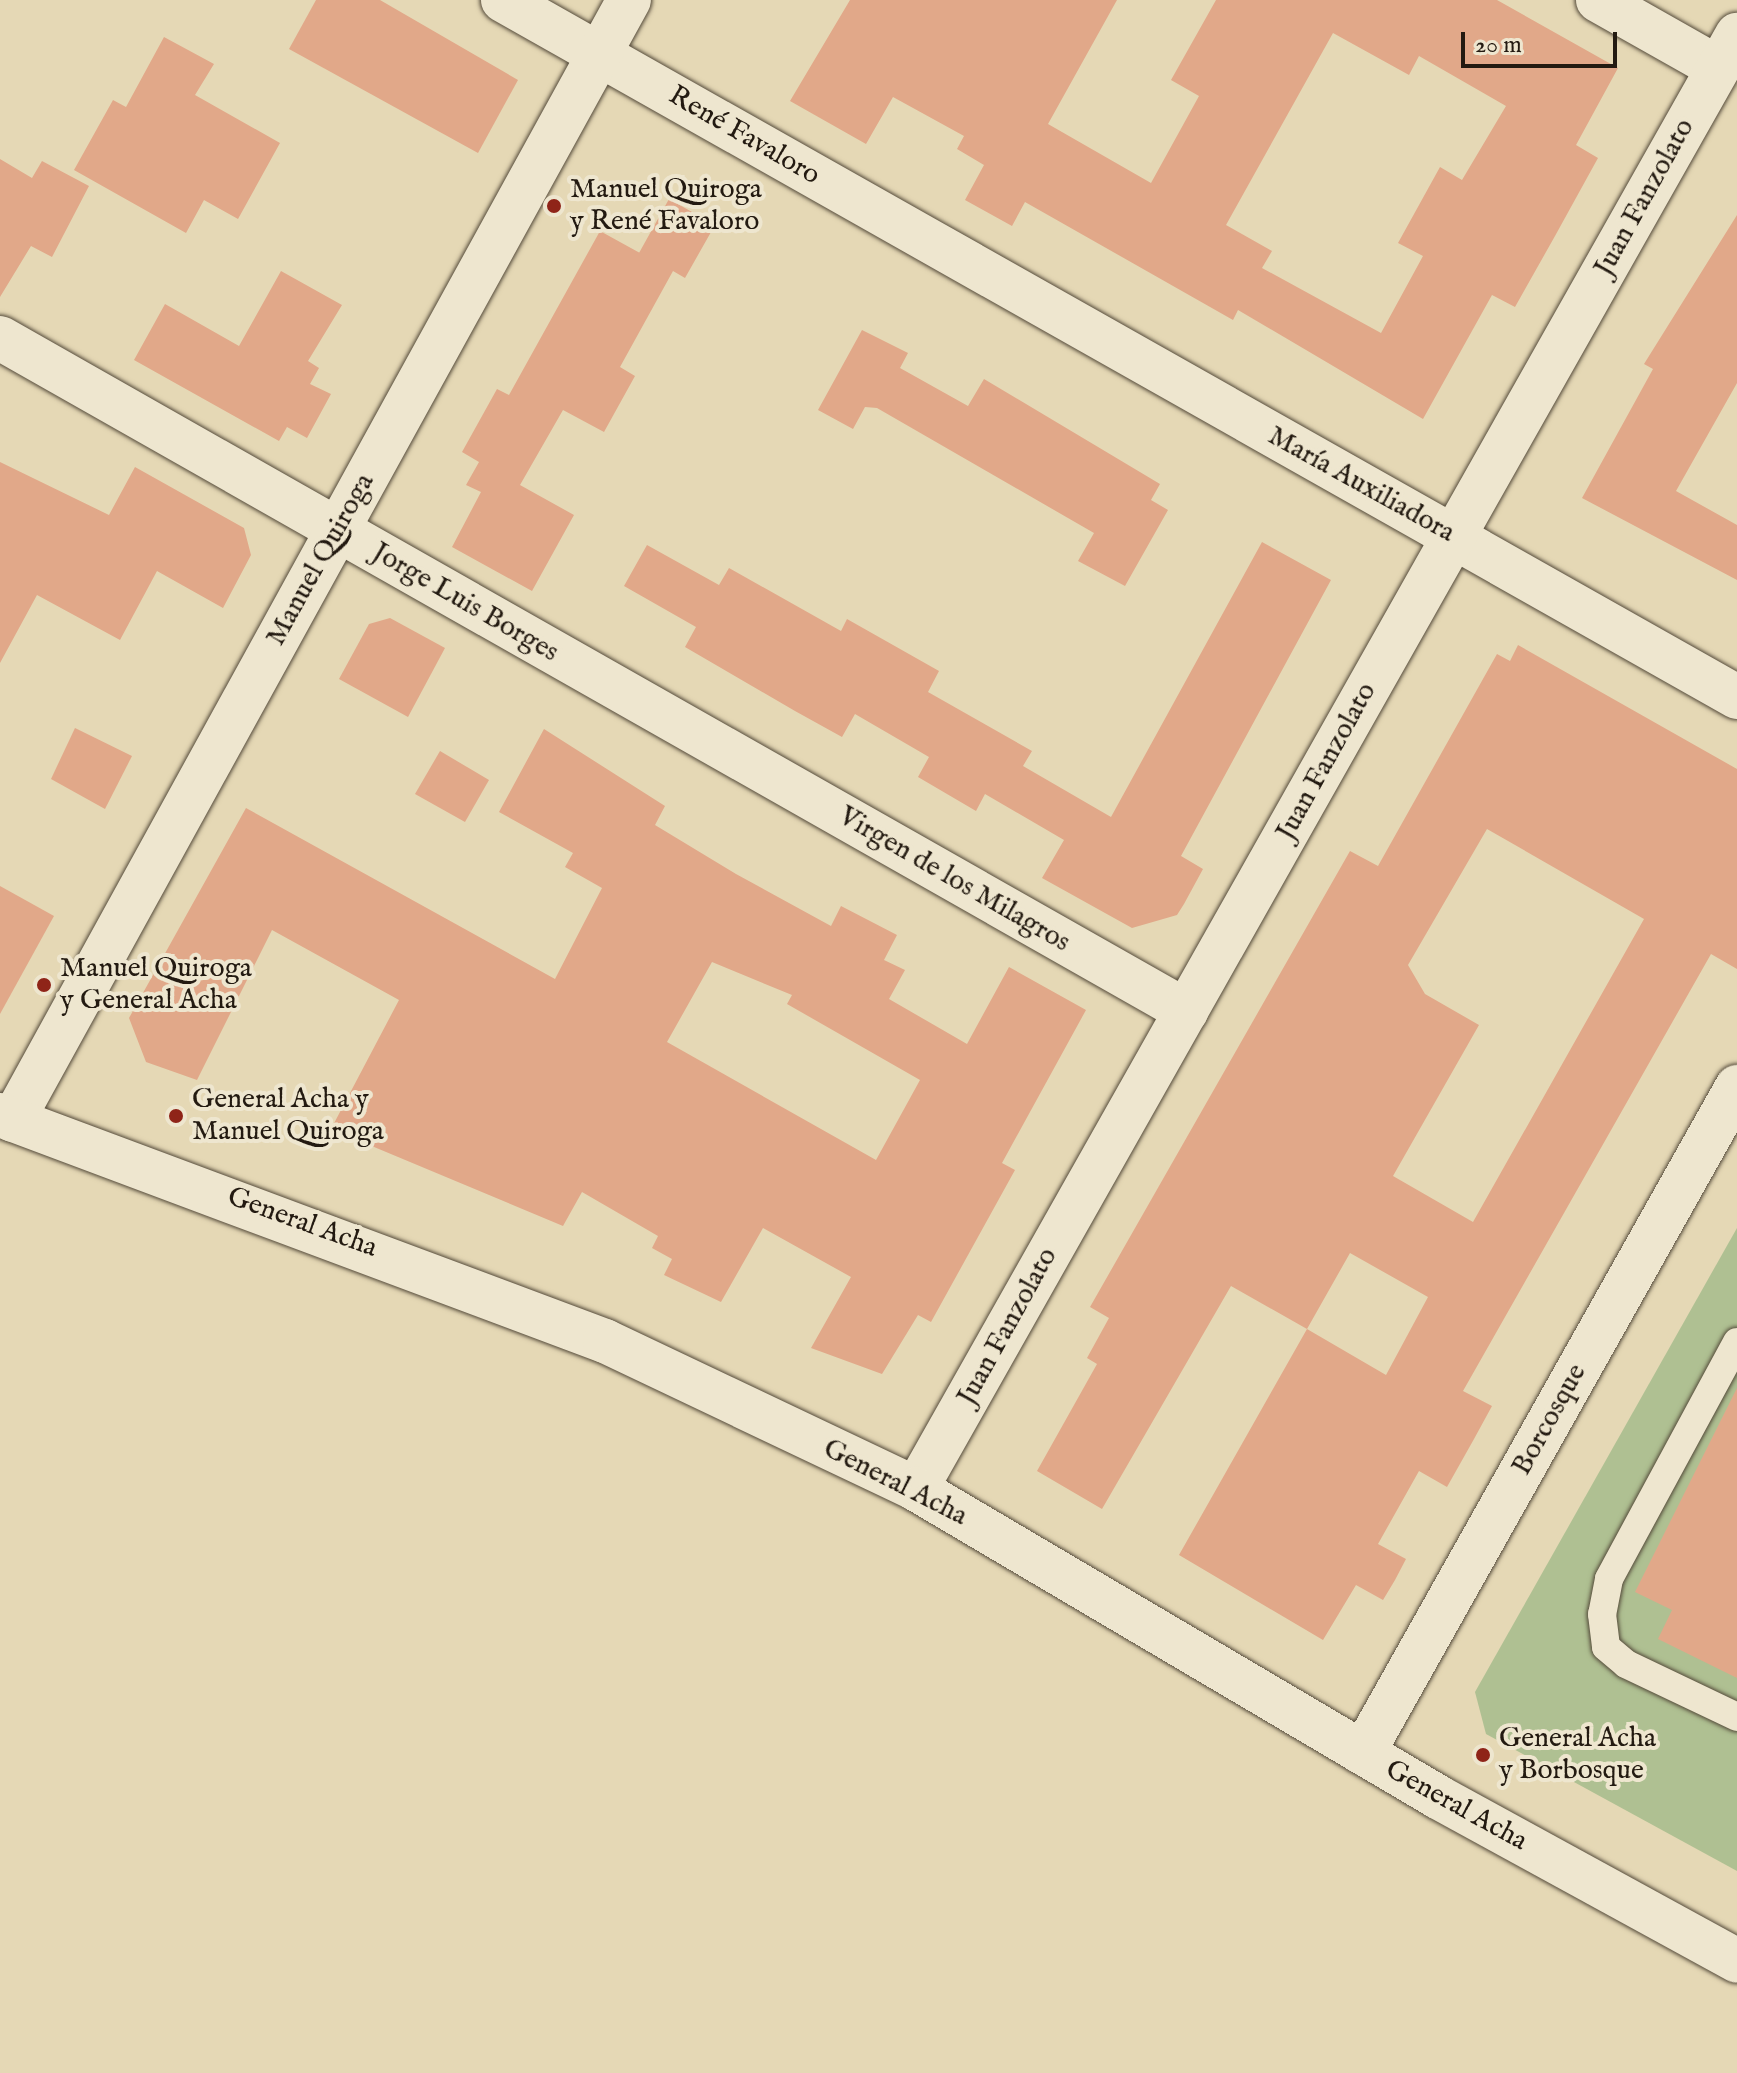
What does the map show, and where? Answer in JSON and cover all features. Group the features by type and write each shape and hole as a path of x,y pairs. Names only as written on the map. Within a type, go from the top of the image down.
{"street":[{"name":"René Favaloro","path":"503,0 986,273"},
{"name":"Manuel Quiroga","path":"6,1118 337,530 629,0"},
{"path":"1598,0 1728,52"},
{"name":"Juan Fanzolato","path":"916,1489 1728,52"},
{"name":"María Auxiliadora","path":"986,273 1737,697"},
{"name":"Jorge Luis Borges","path":"0,338 722,748"},
{"name":"Virgen de los Milagros","path":"722,748 1186,1011"},
{"name":"Borcosque","path":"1363,1753 1737,1087"},
{"name":"General Acha","path":"6,1118 605,1341 916,1489 1363,1753 1737,1961"}],"lane":[{"path":"1737,1342 1609,1579 1602,1614 1606,1647 1626,1664 1737,1717"}],"green space":[{"path":"1737,1228 1737,1871 1486,1734 1475,1692"}],"building":[{"path":"316,0 380,0 518,80 478,153 289,49"},
{"path":"850,0 1117,0 1048,124 1151,183 1199,96 1171,80 1216,0 1497,0 1618,68 1576,145 1598,158 1555,236 1515,307 1492,295 1423,419 1238,310 1233,320 1025,202 1012,226 965,200 984,165 957,149 964,136 893,97 866,144 790,101","holes":["1333,33 1409,75 1419,56 1506,106 1462,180 1440,167 1398,243 1423,256 1381,333 1262,268 1272,251 1226,225"]},
{"path":"164,37 214,64 195,95 280,143 238,219 204,200 186,233 74,170 113,100 126,107"},
{"path":"0,159 32,178 42,161 89,186 52,257 31,246 0,297"},
{"path":"669,199 715,225 685,278 673,271 620,367 635,376 604,432 563,410 520,485 574,515 532,591 452,547 481,492 466,485 479,462 462,452 497,389 509,395 600,231 639,253"},
{"path":"1737,215 1737,383 1676,491 1737,525 1737,580 1582,498 1653,369 1644,364"},
{"path":"281,271 342,305 308,361 319,368 310,384 331,394 307,438 287,427 279,441 134,360 165,304 239,346"},
{"path":"862,330 908,353 900,368 968,406 984,379 1160,484 1151,500 1168,510 1125,586 1078,561 1094,533 877,408 865,407 853,429 818,410"},
{"path":"0,462 109,515 135,467 244,528 251,555 223,608 157,571 120,640 37,595 0,663"},
{"path":"1262,542 1331,580 1181,856 1203,869 1184,904 1177,915 1132,928 1042,878 1064,840 985,794 976,811 918,777 929,757 855,714 842,737 795,711 685,647 696,627 624,586 647,545 719,585 729,568 841,631 847,619 939,671 928,692 1032,751 1023,766 1111,817"},
{"path":"390,618 445,648 408,717 339,679 369,624"},
{"path":"1518,645 1737,769 1737,969 1711,954 1463,1391 1492,1406 1447,1487 1419,1471 1378,1544 1406,1559 1383,1600 1356,1585 1323,1640 1179,1555 1307,1329 1231,1286 1102,1509 1037,1471 1097,1364 1087,1358 1109,1318 1090,1307 1350,851 1378,866 1497,654 1510,661","holes":["1487,829 1644,919 1473,1222 1393,1176 1479,1025 1425,994 1408,965","1350,1253 1428,1297 1386,1375 1307,1329"]},
{"path":"75,728 132,756 105,809 51,779"},
{"path":"544,729 665,806 655,825 736,874 831,926 841,906 897,935 884,960 905,970 889,999 967,1044 1009,967 1086,1010 1002,1163 1015,1170 931,1322 918,1315 882,1374 811,1348 851,1277 763,1228 721,1302 664,1275 672,1259 652,1248 658,1236 582,1192 563,1226 331,1129 399,1000 272,930 197,1080 146,1062 129,1018 246,808 555,979 602,888 565,867 573,853 499,812","holes":["712,962 792,995 787,1004 920,1080 876,1160 667,1042"]},
{"path":"440,751 489,780 465,822 415,794"},
{"path":"0,886 54,916 0,1014"},
{"path":"1737,1388 1737,1678 1658,1639 1672,1610 1635,1592"}],"place":[{"name":"Manuel Quiroga y René Favaloro","path":"554,206"},
{"name":"Manuel Quiroga y General Acha","path":"44,985"},
{"name":"General Acha y Manuel Quiroga","path":"176,1116"},
{"name":"General Acha y Borbosque","path":"1483,1755"}]}
